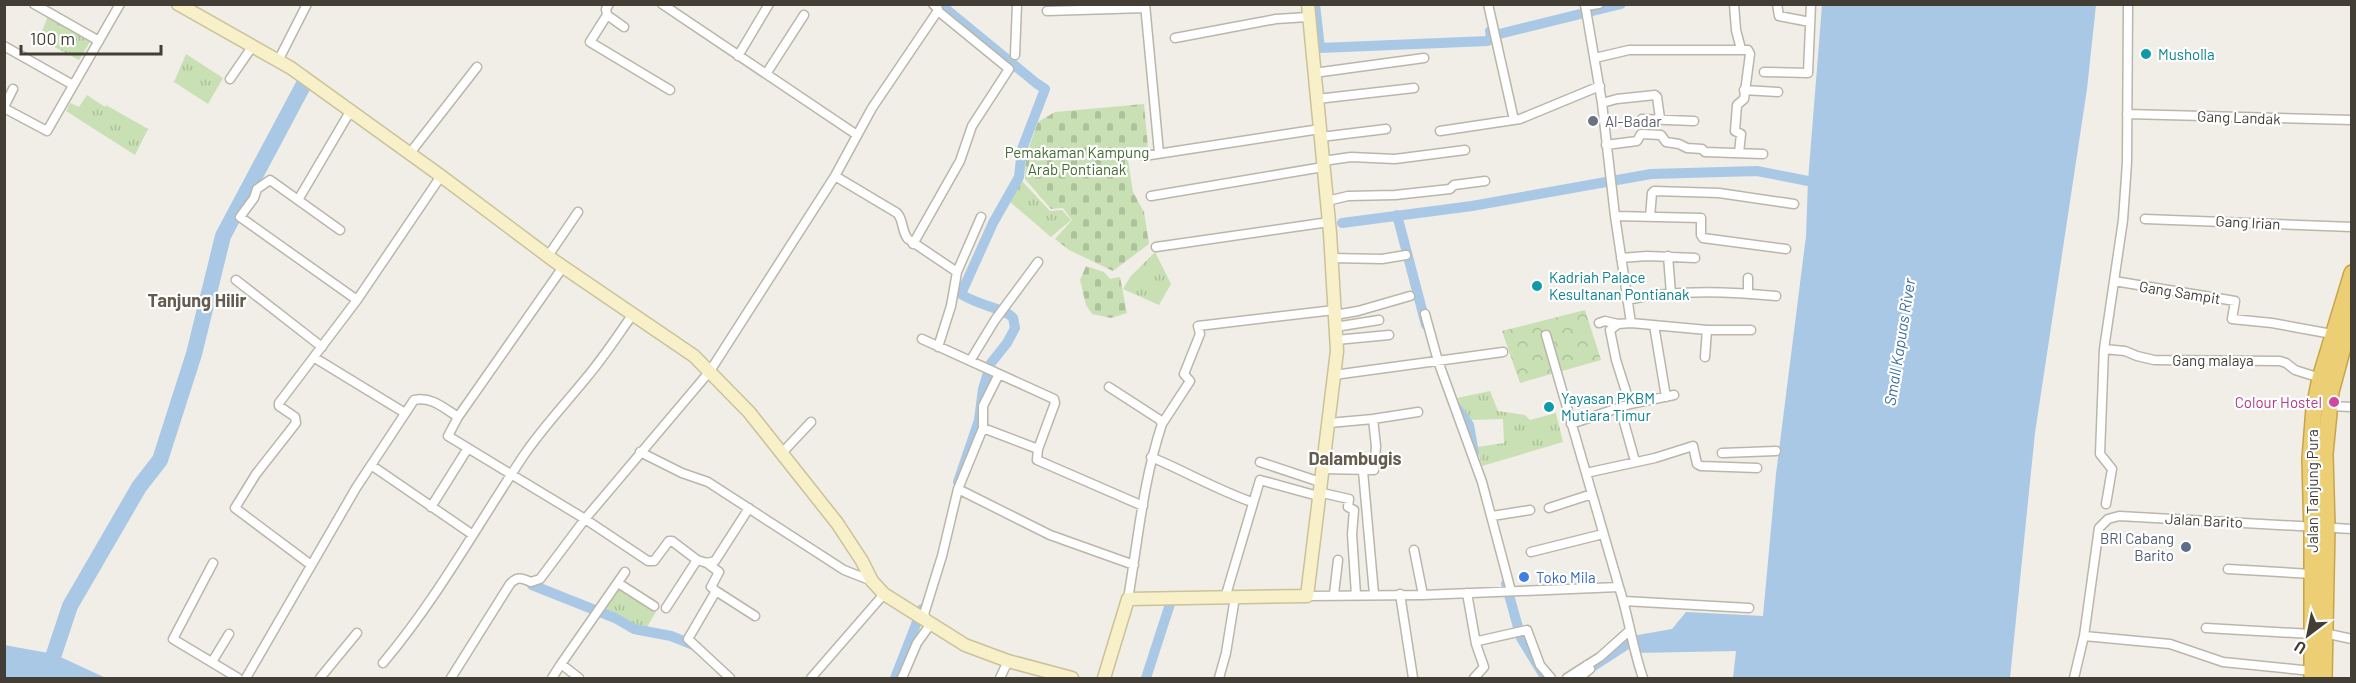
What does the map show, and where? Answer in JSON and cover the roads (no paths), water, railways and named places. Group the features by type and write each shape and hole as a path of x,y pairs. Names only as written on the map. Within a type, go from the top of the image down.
{"highway":[{"name":"Jalan Tanjung Pura","path":"2318,633 2312,574 2320,526 2310,459 2314,408 2332,334 2352,273"},
{"name":"Jalan Tanjung Pura","path":"2316,669 2320,526 2329,406 2352,314"}],"street":[{"path":"34,4 99,41"},
{"path":"13,89 4,107 47,131 120,4"},
{"path":"178,4 278,61 351,110 563,267 687,350 749,412 837,523 872,581 884,594 965,645 1008,661 1072,678"},
{"path":"278,61 307,4"},
{"path":"609,4 606,9 607,15 590,42 670,90"},
{"path":"662,4 857,135"},
{"path":"738,56 769,4"},
{"path":"1015,55 1017,4"},
{"path":"1488,4 1514,120"},
{"path":"1599,4 1586,7 1600,86 1615,216 1631,323"},
{"path":"1734,4 1736,30 1741,49"},
{"path":"1777,4 1779,16 1810,22"},
{"path":"1764,72 1808,73 1811,4"},
{"path":"2106,504 2112,469 2100,454 2104,349 2123,220 2128,4"},
{"path":"1047,11 1145,6 1159,153"},
{"path":"451,678 510,584 520,578 531,582 540,579 585,519 710,371 835,176 872,108 936,8 1009,69 972,126 960,161 913,244"},
{"path":"1175,38 1308,11 1329,222 1335,323 1334,375 1307,596"},
{"path":"607,15 624,27"},
{"path":"766,74 804,15"},
{"path":"4,46 73,85"},
{"path":"230,79 252,47"},
{"path":"1595,58 1629,50 1748,50 1750,54 1743,100 1737,105 1735,131 1741,134 1739,153"},
{"path":"1314,73 1424,58"},
{"path":"410,153 477,67"},
{"path":"1440,131 1514,120 1600,86"},
{"path":"1317,99 1414,88"},
{"path":"1744,90 1778,92"},
{"path":"1602,103 1655,95 1660,118"},
{"path":"298,200 351,110"},
{"name":"Gang Landak","path":"2127,114 2352,120"},
{"path":"1642,119 1694,121"},
{"path":"1144,156 1320,133 1386,129"},
{"path":"1606,145 1637,141 1641,135 1662,135 1666,141 1687,148 1722,153 1762,154"},
{"path":"1152,196 1351,157 1395,159 1465,150"},
{"path":"311,565 235,508 256,474 296,423 295,417 279,403 357,300 441,176"},
{"path":"835,176 899,215 902,232 913,244 957,272"},
{"path":"340,230 270,180 257,189 254,198 240,217 357,300"},
{"path":"1327,201 1348,196 1395,195 1450,189 1454,185 1485,181"},
{"path":"1650,217 1654,191 1719,193 1794,204"},
{"path":"548,256 578,212"},
{"path":"1615,216 1701,218 1703,238 1786,249"},
{"path":"939,347 951,306 957,272 981,217"},
{"name":"Gang Irian","path":"2145,219 2352,227"},
{"path":"1156,247 1329,222"},
{"path":"1331,258 1382,259 1406,255"},
{"path":"1621,258 1668,256 1695,258"},
{"path":"1668,256 1671,294"},
{"path":"970,361 1002,311 1038,262"},
{"path":"563,267 458,417 448,436 513,474 648,561 654,561 672,541 697,560 707,563 719,572 711,587 755,616"},
{"path":"1748,278 1748,293"},
{"path":"237,279 322,347"},
{"name":"Gang Sampit","path":"2114,281 2235,301 2232,319 2272,323 2332,334"},
{"path":"1627,300 1652,294 1748,293 1776,296"},
{"path":"1335,323 1358,311 1410,296"},
{"path":"383,663 405,636 531,445 588,376 633,314"},
{"path":"1425,314 1438,361 1482,482 1511,591"},
{"path":"1104,678 1128,599 1151,457 1161,424 1190,381 1184,374 1200,334 1198,326 1379,320"},
{"path":"1599,323 1605,321 1618,324 1631,323 1707,330 1751,330"},
{"path":"1335,323 1389,335"},
{"path":"1618,324 1610,330 1630,404"},
{"path":"1571,424 1630,404 1670,396 1654,325"},
{"path":"1705,357 1707,330"},
{"path":"1546,335 1624,601 1633,650 1643,678"},
{"path":"922,339 1055,400 1036,459 1143,506"},
{"name":"Gang malaya","path":"2104,349 2125,351 2154,360 2280,361 2295,370 2320,378"},
{"path":"1334,375 1503,352"},
{"path":"315,358 405,413"},
{"path":"902,678 923,620 942,556 958,489 983,428 983,406 996,372"},
{"path":"1109,387 1160,420 1161,424"},
{"path":"246,678 370,465 414,400 429,399 458,417"},
{"path":"2329,406 2352,407"},
{"path":"1620,408 1635,461"},
{"path":"1329,423 1419,412"},
{"path":"1219,678 1226,653 1230,598 1252,502 1261,480 1319,485 1375,469 1376,446 1372,419"},
{"path":"781,454 811,422"},
{"path":"983,428 1038,449"},
{"path":"1586,473 1655,458 1693,446 1697,464 1701,466 1757,468"},
{"path":"431,507 468,448"},
{"path":"1722,453 1776,451"},
{"path":"640,452 682,473 708,482 844,570 872,581"},
{"path":"1151,457 1176,467 1218,490 1252,502"},
{"path":"1260,462 1349,499 1348,507 1354,510 1352,534 1356,595"},
{"path":"370,465 473,535"},
{"path":"1363,471 1374,594"},
{"path":"958,489 1050,535 1134,565"},
{"path":"1549,508 1592,494"},
{"path":"707,563 712,563 717,559 749,508"},
{"path":"1492,516 1530,510"},
{"name":"Jalan Barito","path":"2084,636 2099,528 2108,519 2119,516 2352,529"},
{"path":"1531,552 1603,534"},
{"path":"1414,550 1423,595"},
{"path":"666,608 697,560"},
{"path":"1334,594 1338,560"},
{"path":"213,563 173,639 238,678"},
{"path":"2228,569 2312,574"},
{"path":"552,678 625,572"},
{"path":"618,583 654,606"},
{"path":"1128,599 1334,594 1423,595 1619,587"},
{"path":"716,591 688,639 729,678"},
{"path":"1467,593 1475,638 1484,667 1474,676"},
{"path":"811,678 884,594"},
{"path":"1400,594 1413,678"},
{"path":"1624,601 1749,608"},
{"path":"2206,628 2318,633 2352,639"},
{"path":"1475,638 1478,641 1525,630 1530,634 1540,665 1551,678"},
{"path":"320,678 357,633"},
{"path":"1567,678 1630,633"},
{"path":"212,663 229,634"},
{"path":"2074,678 2084,636 2170,644 2223,662 2316,669"},
{"path":"1000,678 1008,661"},
{"path":"561,664 579,678"},
{"path":"1579,678 1590,669 1587,665"}],"water":[{"name":"Small Kapuas River","path":"1822,5 2096,5 2087,89 2035,433 2010,678 1733,678 1736,651 1634,653 1632,636 1672,629 1686,612 1763,616 1776,474 1806,236 1808,181"},
{"path":"4,645 54,654 106,678 5,678"}],"waterway":[{"path":"940,4 1045,89 1022,149 1019,177 993,223 961,294 1010,315 1015,328 1007,343 991,363 983,389 979,420 958,482"},
{"path":"1315,4 1320,48 1488,41 1491,36"},
{"path":"1490,31 1491,36 1621,4"},
{"path":"54,654 70,606 139,487 160,460 194,354 223,236 304,84"},
{"path":"1342,223 1472,206 1651,174 1757,171 1808,181"},
{"path":"1397,215 1426,325"},
{"path":"1453,402 1469,425 1474,453"},
{"path":"1506,584 1521,638 1543,674"},
{"path":"532,585 615,618 634,629 671,636 696,646"},
{"path":"1146,678 1170,604"},
{"path":"895,678 922,609"},
{"path":"1575,678 1632,641"}],"place":[{"name":"Musholla","path":"2146,54"},
{"name":"Al-Badar","path":"1593,121"},
{"name":"Kadriah Palace Kesultanan Pontianak","path":"1537,286"},
{"name":"Colour Hostel","path":"2334,402"},
{"name":"Yayasan PKBM Mutiara Timur","path":"1549,407"},
{"name":"BRI Cabang Barito","path":"2186,547"},
{"name":"Toko Mila","path":"1524,577"}],"district":[{"name":"Tanjung Hilir","path":"197,300"},
{"name":"Dalambugis","path":"1355,458"}],"park label":[{"name":"Pemakaman Kampung Arab Pontianak","path":"1077,160"}]}
